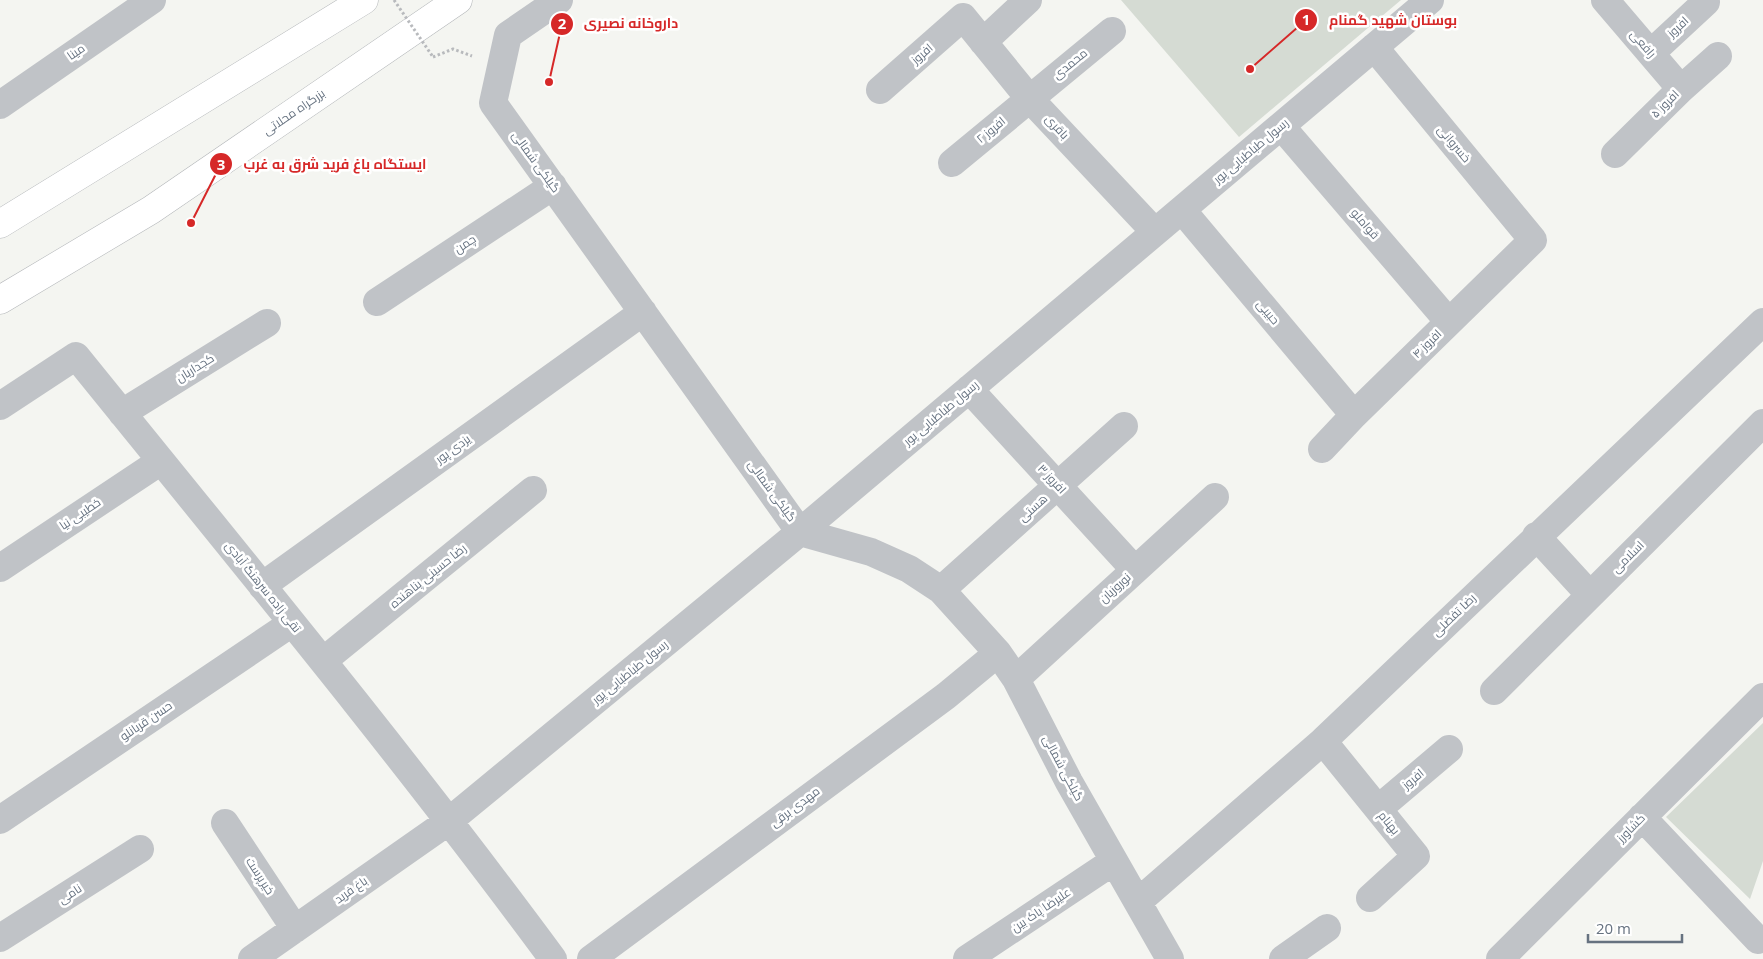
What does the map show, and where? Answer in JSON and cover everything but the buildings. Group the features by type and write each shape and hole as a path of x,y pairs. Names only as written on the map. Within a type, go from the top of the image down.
{"highway":[{"path":"0,224 364,0"},
{"name":"بزرگراه محلاتی","path":"0,300 151,210 458,0"}],"street":[{"name":"مینا","path":"0,105 152,0"},
{"name":"گيلکی شمالی","path":"559,0 508,35 494,103 800,532 871,552 909,570 941,590 998,654 1016,678 1114,861 1139,901 1170,959"},
{"path":"983,42 1028,0"},
{"name":"رسول طباطبایی پور","path":"449,821 800,532 1430,0"},
{"name":"رافعی","path":"1605,0 1681,89"},
{"name":"افروز","path":"1651,53 1706,2"},
{"name":"باقری","path":"963,17 1029,98 1156,232"},
{"name":"افروز","path":"880,90 963,17"},
{"name":"محمدی","path":"1029,98 1112,30"},
{"name":"خسروانی","path":"1374,47 1533,240"},
{"name":"افروز ۵","path":"1615,154 1681,89 1718,56"},
{"name":"افروز ۲","path":"952,163 1029,98"},
{"name":"قواملو","path":"1281,126 1449,322"},
{"name":"چمن","path":"377,302 553,186"},
{"name":"حبیبی","path":"1182,210 1354,415"},
{"name":"افروز ۴","path":"1322,449 1354,415 1533,240"},
{"name":"یزدی پور","path":"262,586 643,312"},
{"name":"رضا تفضلی","path":"1139,901 1323,741 1536,536 1763,322"},
{"name":"کجداریان","path":"122,413 267,323"},
{"name":"تقی زاده سرهنگ آبادی","path":"0,406 76,356 449,821 552,959"},
{"name":"افروز ۳","path":"969,389 1135,570"},
{"name":"اسلامی","path":"1494,691 1763,423"},
{"name":"هستی","path":"941,590 1124,426"},
{"name":"خطیبی نیا","path":"0,568 160,461"},
{"name":"رضا حسینی پناهنده","path":"322,661 533,490"},
{"name":"نوروزیان","path":"1016,678 1215,497"},
{"path":"1536,536 1590,595"},
{"name":"حسن قربانلو","path":"0,820 292,623"},
{"name":"مهدی برقی","path":"591,959 946,696 998,654"},
{"name":"کشاورز","path":"1500,959 1763,697"},
{"name":"بهنام","path":"1323,741 1416,856 1370,898"},
{"name":"افروز","path":"1378,809 1449,749"},
{"path":"1642,818 1757,942"},
{"name":"باغ فرید","path":"252,959 449,821"},
{"name":"خیرپرست","path":"225,823 294,929"},
{"name":"نامی","path":"0,938 140,849"},
{"name":"علیرضا پاک بین","path":"967,959 1114,861"},
{"path":"1283,959 1328,928"},
{"path":"0,950 5,959"}],"path":[{"path":"394,0 433,57 453,49"}],"shaded area":[{"path":"1121,0 1401,0 1239,137"},
{"path":"1763,723 1763,861 1750,899 1666,817"}],"place":[{"name":"بوستان شهید گمنام","path":"1250,69"},
{"name":"داروخانه نصیری","path":"549,82"},
{"name":"ایستگاه باغ فرید شرق به غرب","path":"191,223"}]}
